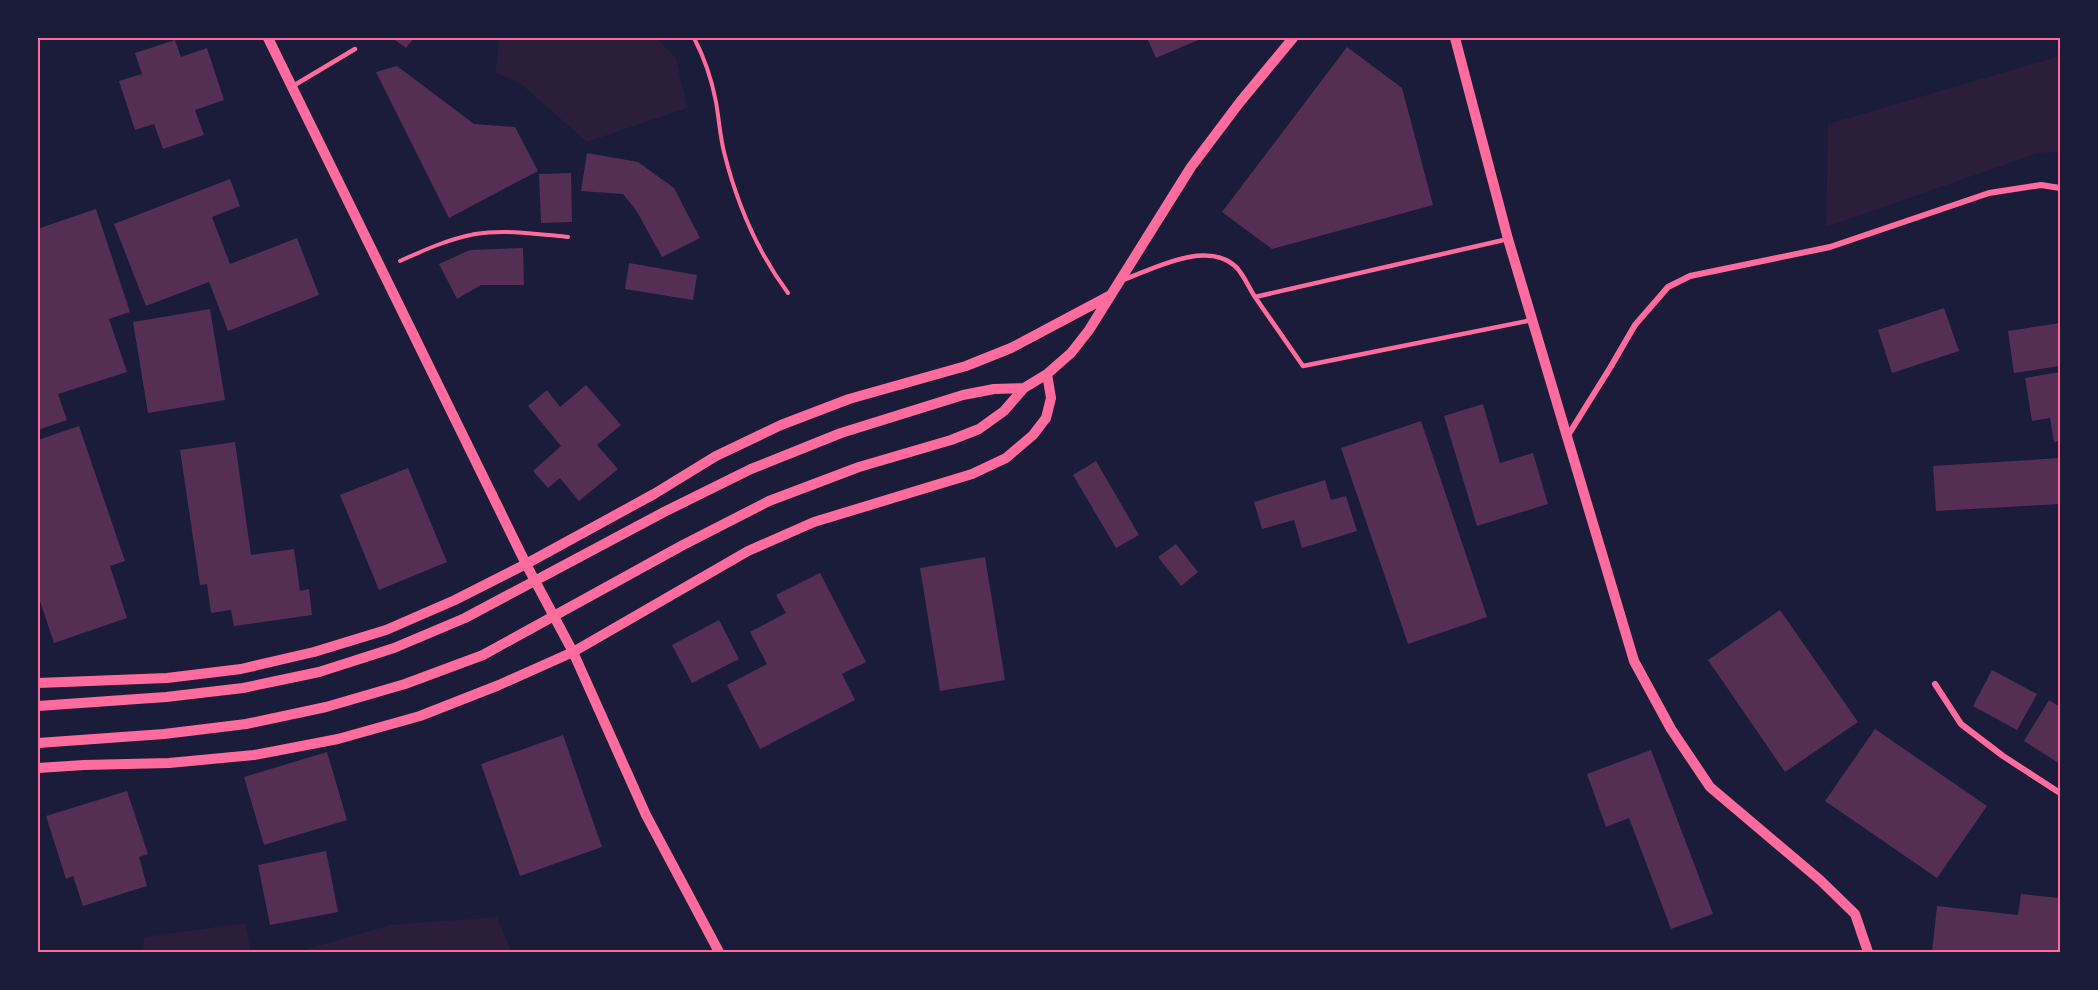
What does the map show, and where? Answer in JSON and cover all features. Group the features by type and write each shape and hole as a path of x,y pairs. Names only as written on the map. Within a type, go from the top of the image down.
{"street":[{"path":"268,38 383,268 526,564 573,652 646,815 719,952"},
{"path":"38,742 164,734 246,724 326,707 405,684 483,655 683,545 769,501 859,467 951,440 979,429 1004,411 1024,388 1047,374 1071,353 1089,330 1191,167 1240,102 1293,38"},
{"path":"1454,39 1508,239 1634,661 1671,729 1710,787 1820,880 1855,914 1868,952"},
{"path":"1567,437 1635,325 1668,287 1690,276 1830,247 1989,193 2041,185 2061,188"},
{"path":"38,683 167,678 241,669 314,652 386,630 455,600 526,564 654,494 716,456 781,424 849,399 966,366 1011,348 1109,296"},
{"path":"38,768 169,763 254,755 338,739 420,716 499,685 573,652 748,551 814,522 972,474 1006,458 1033,435 1046,418 1051,398 1047,374"},
{"path":"38,706 154,698 243,688 319,672 394,648 465,618 664,512 751,469 841,433 963,395 994,389 1024,388"},
{"path":"1935,684 1961,724 2003,756 2061,793"}],"lane":[{"path":"292,86 355,49"},
{"path":"1255,297 1508,239"},
{"path":"1117,282 1193,255 1216,256 1235,266 1304,366 1532,320"}],"path":[{"path":"694,38 716,99 723,150 741,212 770,269 788,293"},
{"path":"383,268 433,246 476,234 521,233 568,237"}],"shaded area":[{"path":"499,38 656,38 676,58 687,108 587,142 521,84 496,73"},
{"path":"2060,56 2060,152 2038,153 1826,227 1828,124"},
{"path":"497,917 509,947 514,952 297,952 390,925"},
{"path":"245,923 251,952 143,952 144,937"}],"building":[{"path":"392,38 414,38 406,48"},
{"path":"1147,38 1203,38 1156,58"},
{"path":"175,40 181,57 207,48 224,100 195,110 204,135 163,149 154,124 135,130 119,81 142,74 135,53"},
{"path":"1347,47 1402,88 1433,205 1272,249 1222,212"},
{"path":"397,66 474,124 515,127 538,171 449,218 376,72"},
{"path":"587,153 638,162 674,188 700,238 662,257 636,210 623,194 581,191"},
{"path":"571,173 572,222 541,223 539,174"},
{"path":"230,179 240,206 212,217 230,264 297,238 319,295 228,331 209,282 146,306 114,224"},
{"path":"96,209 130,312 109,319 127,372 58,394 67,420 38,430 38,222 40,228"},
{"path":"523,248 524,285 481,285 457,299 439,264 470,250"},
{"path":"629,263 697,275 693,300 625,289"},
{"path":"1944,308 1959,351 1892,373 1878,330"},
{"path":"210,309 225,400 148,413 133,322"},
{"path":"2060,323 2060,366 2014,373 2008,331"},
{"path":"2060,372 2060,441 2054,442 2050,418 2032,421 2025,378"},
{"path":"586,385 621,425 597,445 618,469 579,501 560,478 548,488 533,471 561,446 528,406 547,390 560,407"},
{"path":"1483,404 1500,463 1533,453 1548,504 1477,526 1444,416"},
{"path":"1421,421 1487,617 1408,644 1341,448"},
{"path":"79,426 125,561 110,566 127,618 54,643 38,595 38,440"},
{"path":"235,442 251,555 294,549 300,591 309,589 312,615 234,626 231,610 211,613 207,584 200,585 180,450"},
{"path":"2060,458 2060,504 1936,511 1933,466"},
{"path":"1096,461 1139,535 1116,548 1073,475"},
{"path":"408,468 447,562 379,590 340,495"},
{"path":"1325,480 1331,500 1346,496 1357,531 1302,548 1294,520 1262,529 1254,502"},
{"path":"1176,544 1198,572 1181,586 1158,557"},
{"path":"985,557 1005,680 940,691 920,568"},
{"path":"820,573 866,662 842,674 855,700 760,749 727,685 767,664 750,632 786,613 776,595"},
{"path":"1780,610 1858,722 1785,772 1708,660"},
{"path":"719,620 739,659 692,683 672,645"},
{"path":"1992,670 2037,694 2017,730 1973,706"},
{"path":"2049,700 2060,707 2060,764 2024,741"},
{"path":"1875,729 1987,806 1937,878 1825,801"},
{"path":"563,735 602,847 520,876 481,764"},
{"path":"1651,750 1713,914 1671,929 1629,818 1606,827 1587,774"},
{"path":"327,752 347,820 264,845 244,777"},
{"path":"127,791 148,854 139,857 147,886 83,906 73,876 66,879 46,816"},
{"path":"326,851 338,912 270,925 258,865"},
{"path":"2021,894 2060,898 2060,952 1932,952 1937,906 2018,915"}]}
